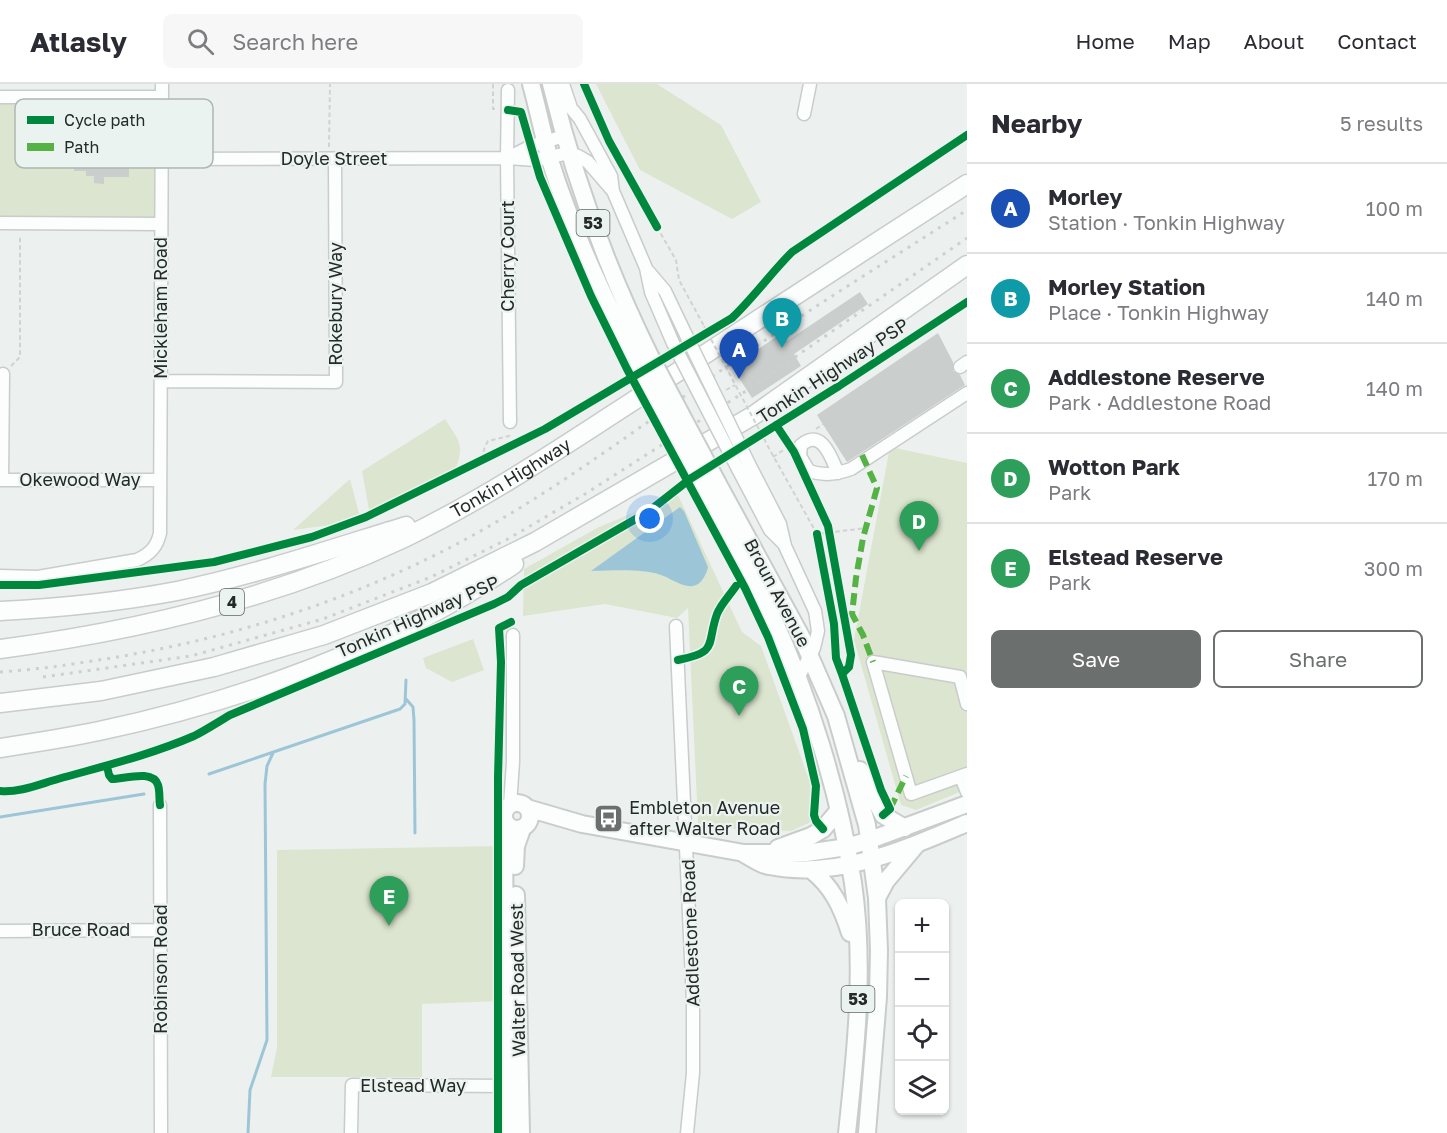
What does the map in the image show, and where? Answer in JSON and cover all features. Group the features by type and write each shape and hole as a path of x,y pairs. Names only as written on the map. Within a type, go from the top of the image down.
{"highway":[{"name":"Tonkin Highway","path":"0,649 95,635 240,599 313,576 405,538 514,478 574,441 967,184"},
{"path":"0,703 91,692 176,676 251,658 324,635 396,608 467,577 535,542 754,415 967,265"},
{"path":"0,748 129,724 226,699 297,674 373,642 454,602 483,585 602,504"},
{"path":"0,611 102,603 178,590 264,570 451,513"}],"main road":[{"name":"Broun Avenue","path":"531,84 550,158 572,220 600,287 643,360 710,486 810,656 844,740 870,840 877,898 878,997 867,1133"},
{"name":"Broun Avenue","path":"551,84 569,153 643,360"},
{"name":"Broun Avenue","path":"710,486 771,614 798,678 819,739 847,847 857,953 856,1043 847,1133"},
{"path":"844,740 883,815 905,828"},
{"path":"519,815 582,824 744,854 806,853 847,847 967,804"},
{"path":"766,853 823,829 839,810"},
{"name":"Walter Road West","path":"506,1133 513,1086 519,815"},
{"path":"744,854 767,866 811,870 850,866 918,844 967,823"},
{"path":"877,898 886,881 918,844"},
{"path":"811,870 821,877 837,898 857,953"},
{"name":"Walter Road West","path":"513,1086 521,1133"}],"street":[{"path":"563,84 571,108 580,119 611,176 614,191 646,268 651,292 674,343 744,467"},
{"path":"804,114 810,84"},
{"path":"0,97 162,90"},
{"name":"Cherry Court","path":"508,90 510,422"},
{"name":"Doyle Street","path":"507,158 564,136"},
{"name":"Doyle Street","path":"213,159 507,158 535,160 569,153"},
{"path":"569,153 588,162 614,191"},
{"name":"Rokebury Way","path":"161,381 336,382 332,159"},
{"name":"Mickleham Road","path":"0,576 38,577 137,560 153,550 158,543 160,533 161,168"},
{"path":"0,223 161,224"},
{"path":"646,268 665,291 770,530 785,546 815,611 818,631 814,648 798,678"},
{"path":"1,480 3,374"},
{"path":"838,473 851,470 967,395"},
{"name":"Okewood Way","path":"1,480 160,480"},
{"name":"Addlestone Road","path":"676,626 688,844 693,1002 693,1073 687,1133"},
{"name":"Walter Road West","path":"513,636 513,762 519,815"},
{"path":"967,704 960,677 873,662 911,794 964,776 967,792"},
{"name":"Robinson Road","path":"160,805 161,1133"},
{"name":"Bruce Road","path":"0,931 161,930"},
{"name":"Elstead Way","path":"351,1133 352,1085 513,1086"}],"path":[{"path":"330,84 332,159"},
{"path":"652,219 676,260 679,280 817,534 819,546"},
{"path":"3,374 20,357 20,223"},
{"path":"703,336 712,330"},
{"path":"486,459 483,454 488,441 509,436 517,425 510,422"},
{"path":"782,434 794,452"},
{"path":"476,464 495,454"},
{"path":"817,534 829,529 866,528"},
{"path":"829,529 832,543"}],"green space":[{"path":"596,84 657,84 721,125 761,202 732,219 640,170"},
{"path":"0,97 161,97 161,99 15,99 15,168 161,168 161,224 0,223"},
{"path":"445,419 459,442 460,453 456,468 370,515 362,471"},
{"path":"890,447 967,463 967,789 916,810 901,805 854,640"},
{"path":"350,479 361,521 293,530"},
{"path":"678,495 742,632 761,646 811,785 811,822 791,831 707,828 698,823 688,608 677,618 605,604 523,616 524,569 599,527"},
{"path":"473,639 484,670 452,682 426,668 423,658"},
{"path":"501,846 501,1001 422,1004 422,1077 271,1077 277,1048 277,850"}],"water":[{"path":"680,507 684,511 708,567 704,578 698,584 687,586 661,575 644,571 591,571"}],"building":[{"path":"74,168 129,168 129,177 104,177 104,184 94,183 94,176 86,176 86,171 74,171"},
{"path":"860,292 868,304 794,354 801,366 752,398 732,367 782,333 787,341"},
{"path":"938,333 953,362 953,371 960,375 965,385 847,462 817,415"}],"waterway":[{"path":"209,774 400,709 405,704 406,680"},
{"path":"406,699 413,707 414,720 415,833"},
{"path":"248,1133 250,1090 267,1040 265,784 267,766 273,753"},
{"path":"0,817 144,794"}],"railway":[{"path":"0,672 92,661 198,641 302,611 402,571 451,547 528,503 788,325 967,210"},
{"path":"43,677 191,656 323,619 431,577 506,540 585,494 746,391 967,238"}],"marked path":[{"path":"862,455 877,488 863,538 852,614 873,662"},
{"path":"890,809 906,776"}],"cycle path":[{"path":"584,84 609,141 657,227"},
{"path":"508,110 521,112 540,177 591,296 627,369 745,588 768,637 803,729 816,786 814,815 823,829"},
{"path":"0,585 39,585 214,562 312,537 366,517 545,429 732,318 792,252 967,135"},
{"name":"Tonkin Highway PSP","path":"0,791 29,788 177,743 198,734 230,715 508,597 521,585 648,512 690,479 839,386 967,302"},
{"name":"Tonkin Highway PSP","path":"776,425 794,452 828,526 851,655 849,667 842,674 881,790 890,809 883,815"},
{"path":"817,534 834,624 836,658 842,674"},
{"path":"678,660 700,654 709,646 719,610 736,586"},
{"path":"498,1133 498,777 501,662 499,628 511,622"},
{"path":"107,766 112,779 144,776 155,780 159,787 160,805"}],"place":[{"name":"Morley Station","path":"782,348"},
{"name":"Morley","path":"739,379"},
{"name":"Wotton Park","path":"919,551"},
{"name":"Addlestone Reserve","path":"739,716"},
{"name":"Embleton Avenue after Walter Road","path":"608,818"},
{"name":"Elstead Reserve","path":"389,926"}]}
